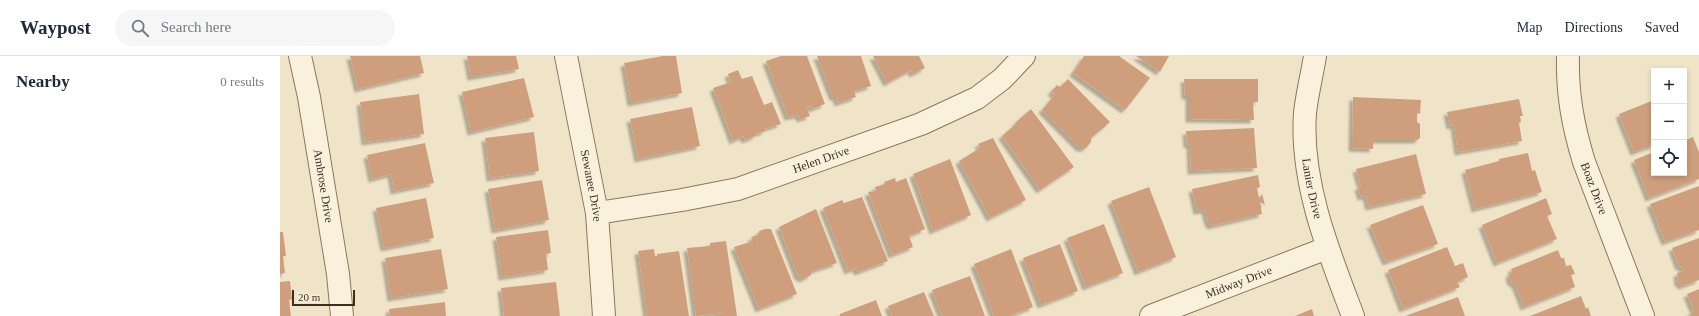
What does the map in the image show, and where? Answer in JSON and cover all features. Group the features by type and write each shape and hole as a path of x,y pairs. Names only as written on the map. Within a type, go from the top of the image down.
{"street":[{"name":"Ambrose Drive","path":"300,56 309,97 337,266 342,316"},
{"name":"Sewanee Drive","path":"566,56 597,213 604,316"},
{"name":"Helen Drive","path":"597,213 682,200 738,189 921,124 976,98 1002,79 1024,56"},
{"name":"Lanier Drive","path":"1315,56 1305,113 1307,169 1327,248 1353,316"},
{"name":"Boaz Drive","path":"1568,56 1570,109 1577,140 1643,316"},
{"name":"Midway Drive","path":"1151,316 1327,248"}],"building":[{"path":"350,56 420,56 424,73 358,89"},
{"path":"467,56 516,56 519,69 471,77"},
{"path":"663,56 676,56 682,93 631,103 624,63"},
{"path":"781,56 807,56 825,104 812,109 810,106 806,107 810,116 800,119 799,115 788,117 766,61"},
{"path":"817,56 861,56 871,86 854,91 856,97 838,103 836,97 833,97"},
{"path":"873,56 919,56 925,68 913,74 911,70 887,83"},
{"path":"1084,56 1119,56 1150,78 1125,110 1073,73"},
{"path":"1136,56 1169,56 1160,72"},
{"path":"738,70 742,79 752,76 764,105 772,102 781,124 764,129 766,131 755,134 756,136 745,140 743,136 733,141 713,88 731,82 728,74"},
{"path":"524,78 534,117 471,132 462,92"},
{"path":"1068,79 1110,122 1091,138 1091,142 1086,148 1080,148 1042,110 1055,95 1051,92 1057,85 1060,87"},
{"path":"1184,79 1258,79 1258,102 1253,102 1254,120 1189,119 1189,96 1185,96"},
{"path":"419,94 424,134 365,142 360,102"},
{"path":"1353,97 1421,100 1420,114 1417,113 1417,122 1420,124 1420,138 1417,140 1373,140 1373,149 1352,148"},
{"path":"1519,99 1523,116 1520,116 1521,122 1519,123 1522,141 1458,152 1454,125 1450,126 1447,112"},
{"path":"1651,101 1651,146 1634,152 1619,114"},
{"path":"692,107 700,146 638,159 630,119"},
{"path":"1031,109 1074,167 1040,190 1002,136"},
{"path":"1254,128 1257,168 1191,171 1190,145 1187,144 1186,131"},
{"path":"534,132 539,171 490,178 485,138"},
{"path":"1693,137 1699,152 1699,179 1649,198 1634,160 1651,153 1651,176 1687,176 1687,140"},
{"path":"993,138 1026,200 990,218 959,161 980,148 978,144"},
{"path":"425,143 434,183 394,191 391,174 372,179 367,155"},
{"path":"1528,153 1532,171 1535,170 1542,192 1475,209 1465,170 1499,161 1499,159"},
{"path":"1416,154 1426,194 1369,207 1366,196 1361,197 1358,187 1361,186 1356,169"},
{"path":"950,159 971,215 933,231 913,174"},
{"path":"1258,175 1260,187 1257,188 1259,198 1262,194 1265,205 1260,202 1262,214 1211,226 1208,222 1205,210 1197,211 1192,189"},
{"path":"895,178 896,182 906,178 925,229 909,236 913,247 892,255 868,192 876,191 875,187 885,184 884,182"},
{"path":"542,180 549,220 495,230 488,189"},
{"path":"1699,186 1699,230 1665,242 1650,204"},
{"path":"1149,187 1176,257 1138,272 1111,201"},
{"path":"862,197 888,261 858,272 855,268 848,271 823,208 842,200 844,203"},
{"path":"426,198 434,238 384,248 376,208"},
{"path":"1546,198 1552,214 1547,216 1557,239 1497,263 1482,225"},
{"path":"1423,205 1438,244 1386,262 1370,225"},
{"path":"816,209 837,263 812,271 811,275 803,279 798,276 779,227"},
{"path":"1104,224 1123,273 1086,287 1067,238"},
{"path":"771,229 797,294 759,309 734,247 753,241 751,237 758,235 759,231"},
{"path":"548,230 551,253 546,254 548,270 502,277 496,237"},
{"path":"280,232 283,232 286,256 283,256 285,273 280,274"},
{"path":"1699,238 1699,280 1682,286 1678,282 1677,273 1684,271 1681,266 1679,267 1672,248"},
{"path":"726,241 737,316 722,316 722,313 696,316 687,248 710,246 710,243"},
{"path":"1060,244 1078,291 1041,305 1023,258"},
{"path":"1447,247 1455,266 1463,263 1468,277 1457,282 1460,287 1403,309 1388,270"},
{"path":"441,249 448,289 391,298 385,258"},
{"path":"654,249 655,256 657,256 657,254 679,251 689,316 647,316 638,251"},
{"path":"1011,249 1033,307 1009,316 994,316 974,264"},
{"path":"1558,250 1561,258 1564,258 1566,266 1571,265 1575,274 1571,275 1575,287 1524,307 1515,284 1511,282 1509,275 1512,272 1511,269"},
{"path":"970,276 985,316 942,316 932,290"},
{"path":"290,281 292,299 289,300 291,316 280,316 280,282"},
{"path":"556,282 560,316 504,316 501,288"},
{"path":"1699,289 1699,316 1692,316 1690,313 1694,311 1687,294"},
{"path":"924,292 934,316 892,316 888,306"},
{"path":"1581,296 1586,309 1588,307 1591,316 1530,316"},
{"path":"1458,297 1465,316 1405,316"},
{"path":"876,300 882,316 840,316 840,314"},
{"path":"445,302 446,316 390,316 389,309"},
{"path":"1312,309 1314,316 1295,316"}]}
